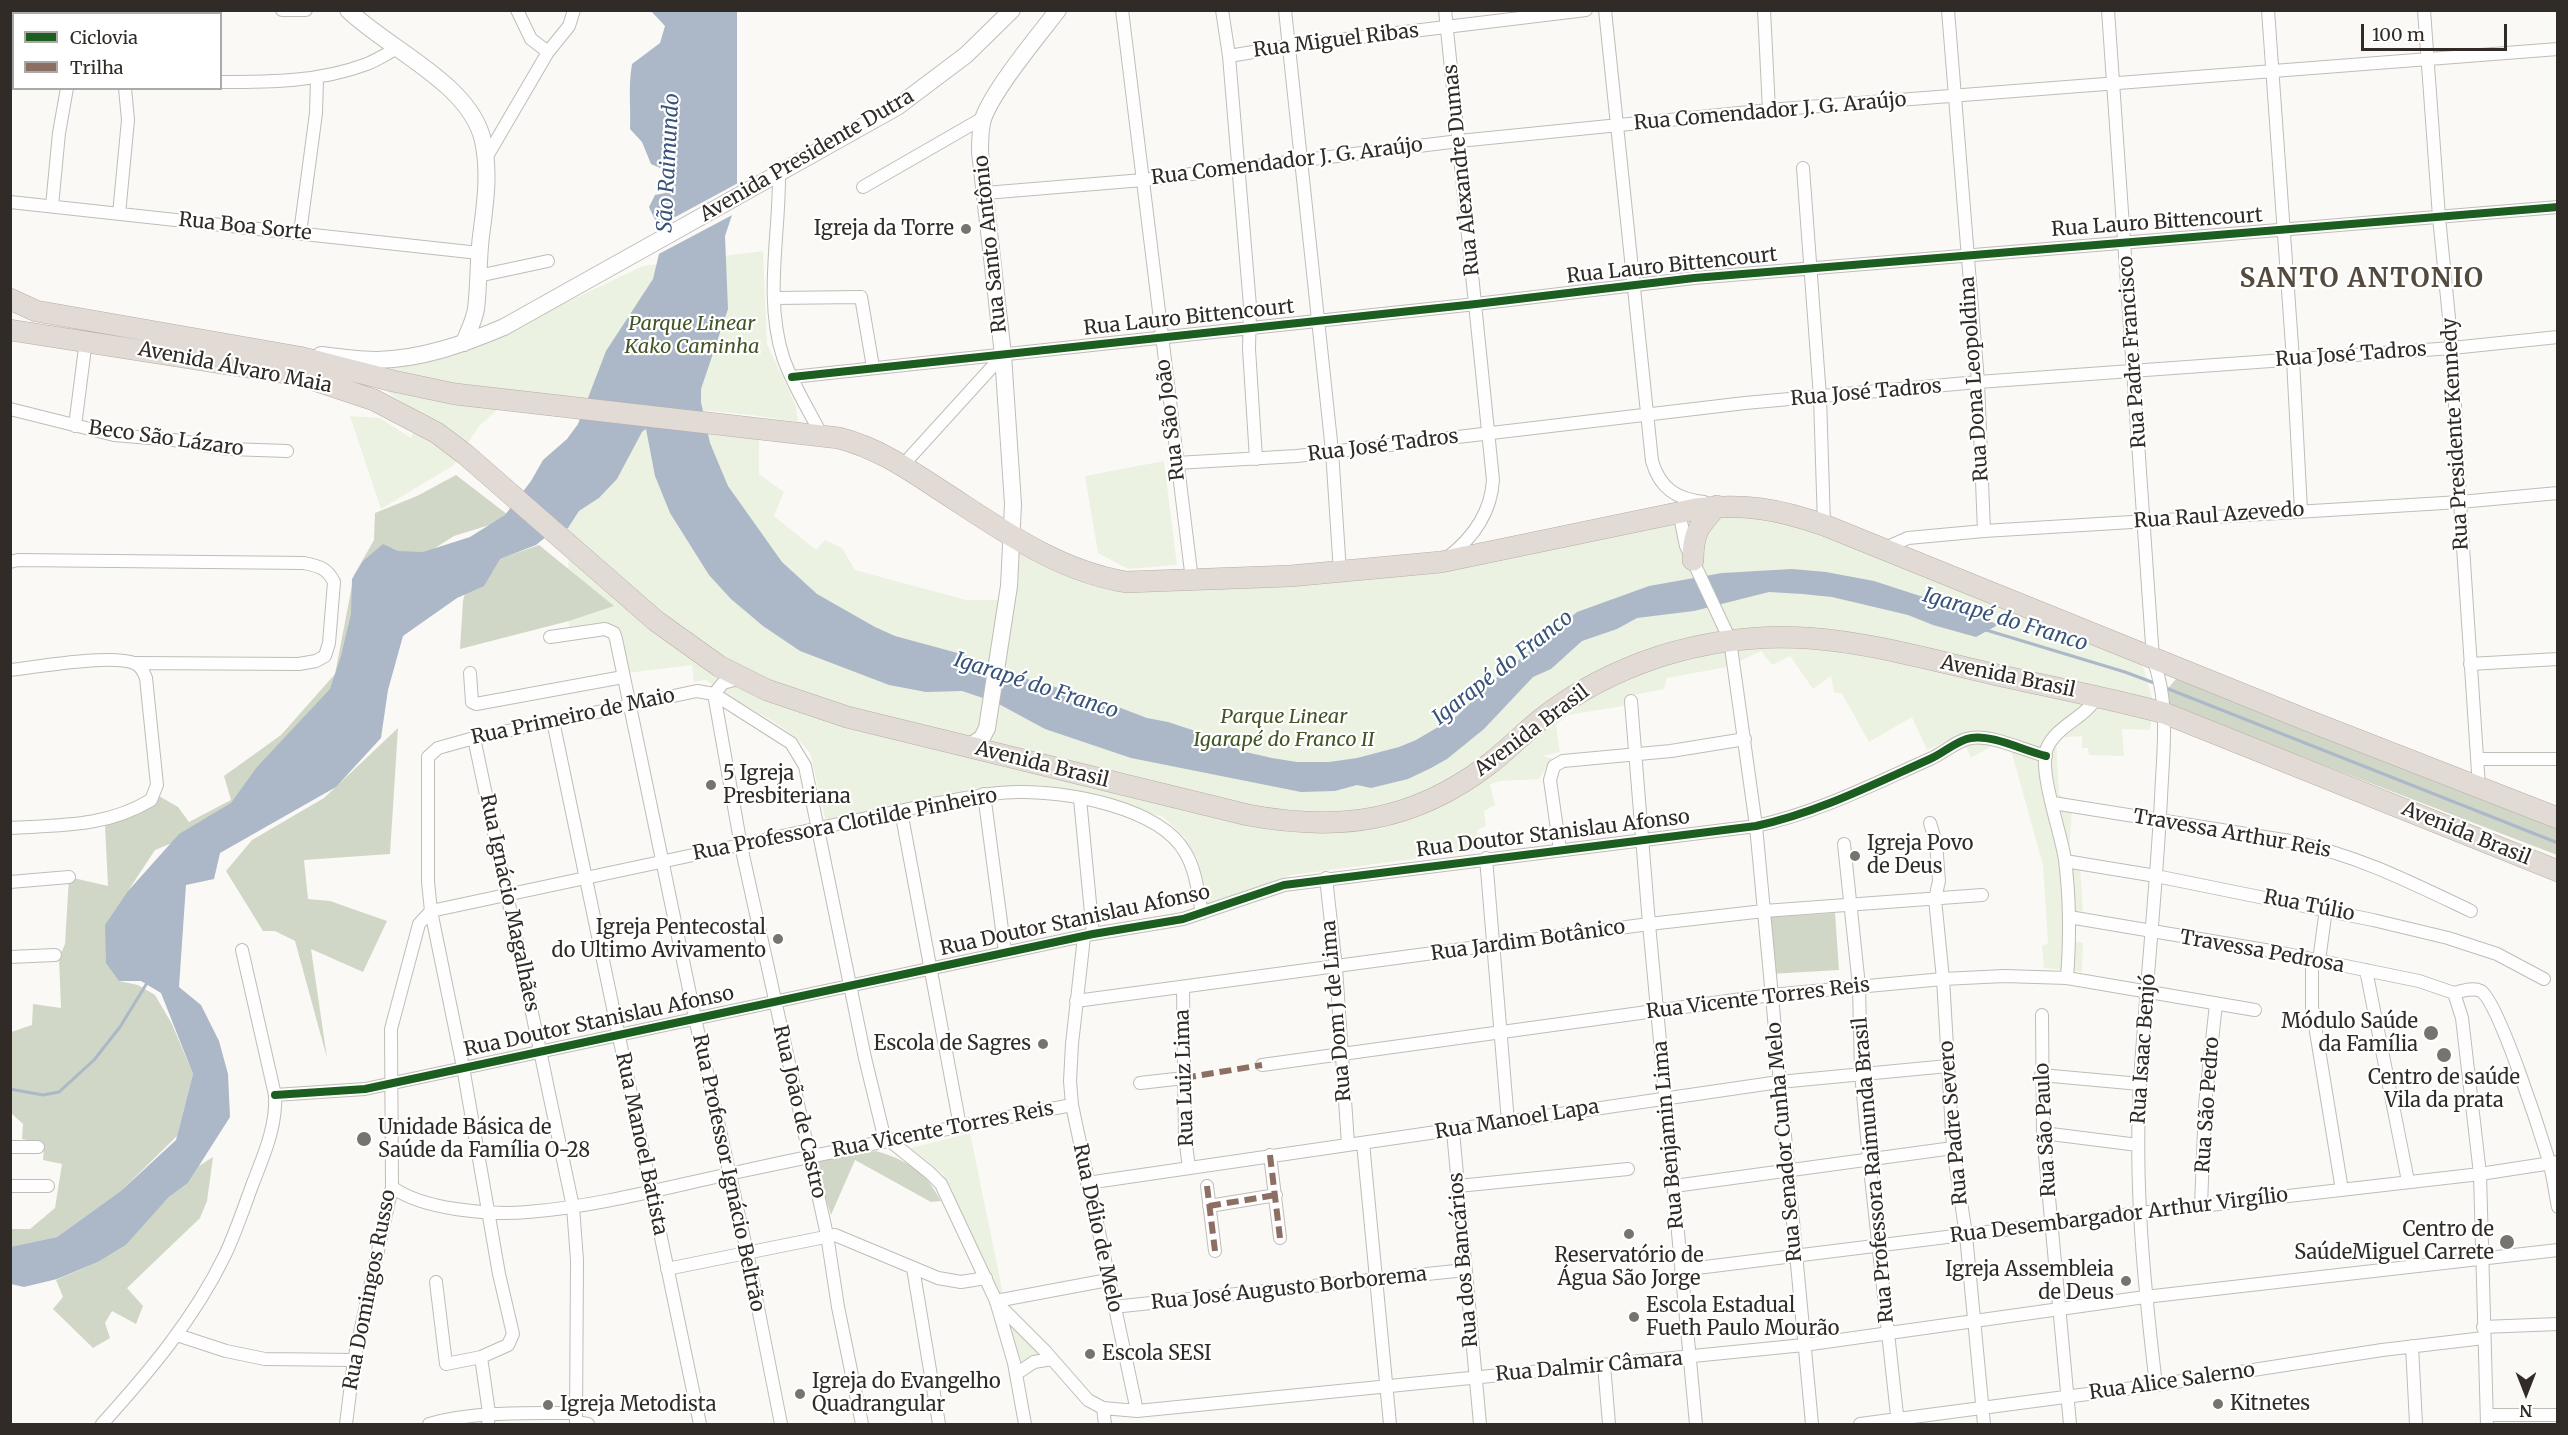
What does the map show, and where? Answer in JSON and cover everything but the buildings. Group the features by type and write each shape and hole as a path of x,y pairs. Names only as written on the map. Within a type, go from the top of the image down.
{"highway":[{"name":"Avenida Álvaro Maia","path":"10,299 36,311 299,357 424,388 511,402 822,436"},
{"name":"Avenida Álvaro Maia","path":"10,330 86,340 284,373 349,390 408,416 466,455 625,593"},
{"path":"822,436 862,445 903,465 1012,538 1055,561 1101,578 1144,583 1340,572 1441,562 1679,512 1717,506 1767,508 1824,525 2155,663 2558,818"},
{"path":"1694,562 1693,539 1696,531 1717,506"},
{"name":"Avenida Brasil","path":"625,593 721,674 747,680 820,709 1248,815 1285,822 1349,823 1386,816 1424,802 1454,788 1489,765 1541,719 1570,699 1616,674 1659,657 1730,640 1779,635 1838,639 2164,709 2558,871"}],"street":[{"path":"282,10 306,10"},
{"path":"348,10 446,85 465,106 480,129 486,158 486,189 476,311 478,324 486,334"},
{"path":"517,10 531,39 548,52"},
{"path":"486,158 548,52 562,37 574,10"},
{"name":"Avenida Presidente Dutra","path":"388,359 421,355 464,344 544,306 615,263 853,133 922,90 966,56 1012,10"},
{"name":"Rua Santo Antônio","path":"969,747 982,738 989,718 1009,586 1012,538 1013,483 1004,355 980,152 983,118 999,90 1056,10"},
{"name":"Rua São João","path":"1122,10 1192,580"},
{"path":"1222,10 1229,56 1250,306 1249,327 1256,459"},
{"path":"1285,10 1316,321 1332,451 1340,572"},
{"name":"Rua Alexandre Dumas","path":"1441,562 1468,538 1488,508 1493,480 1445,10"},
{"name":"Rua Miguel Ribas","path":"1229,56 1289,46 1586,10"},
{"path":"1605,10 1652,461 1655,471 1672,494 1692,500 1738,506"},
{"path":"1764,10 1769,110"},
{"name":"Rua Dona Leopoldina","path":"1948,10 1978,382 1984,531"},
{"name":"Rua Padre Francisco","path":"2108,10 2155,663 2164,709"},
{"path":"2268,10 2294,360 2301,510"},
{"name":"Rua Presidente Kennedy","path":"2424,10 2439,218 2452,348 2479,787"},
{"path":"222,82 317,79 371,62 396,49"},
{"name":"Rua Comendador J. G. Araújo","path":"985,193 1143,180 1459,141 1769,110 2558,49"},
{"path":"300,233 316,113 317,79"},
{"path":"52,206 59,133 67,90"},
{"path":"119,214 128,120 125,90"},
{"path":"863,187 983,118"},
{"path":"1803,168 1820,397 1824,525"},
{"path":"779,172 775,298 781,347 792,377 822,436"},
{"name":"Rua Boa Sorte","path":"10,202 479,253"},
{"name":"Rua Lauro Bittencourt","path":"792,377 1476,304 1633,285 1967,254 2284,231 2558,207"},
{"path":"478,276 548,261"},
{"path":"775,298 861,297 873,367"},
{"path":"464,344 476,311"},
{"name":"Rua José Tadros","path":"1176,463 1256,459 1332,451 1745,403 1978,382 2452,348 2558,337"},
{"path":"75,426 86,340"},
{"name":"Avenida Álvaro Maia","path":"299,357 317,355 388,359"},
{"path":"903,465 1004,355"},
{"name":"Beco São Lázaro","path":"10,409 114,435 174,440 229,449 287,451"},
{"name":"Rua Raul Azevedo","path":"1883,549 1908,538 1984,531 2460,502 2558,493"},
{"name":"Rua Senador Cunha Melo","path":"1679,512 1684,539 1730,640 1745,739 1756,826 1812,1425"},
{"path":"10,562 18,560 304,563 322,566 330,573 334,582 329,643 325,656 316,661 299,664 89,661 10,670"},
{"name":"Rua Professor Ignácio Beltrão","path":"550,637 605,629 614,633 616,639 628,705 747,1252 781,1425"},
{"path":"2470,664 2558,659"},
{"path":"10,828 90,824 125,814 151,801 157,785 146,678 142,669 135,663"},
{"name":"Rua Primeiro de Maio","path":"470,673 472,702 476,704 623,677"},
{"path":"721,674 714,694 779,734 799,753 806,766 865,1058 883,1132 887,1141 930,1173 940,1184 986,1278 996,1302 1016,1374 1025,1425"},
{"name":"Rua Primeiro de Maio","path":"431,911 428,882 427,764 432,752 474,738 628,705 697,691 714,694"},
{"name":"Rua João de Castro","path":"714,694 741,846 827,1235 837,1307 862,1425"},
{"path":"2067,978 2069,917 2065,861 2046,776 2046,756 2047,748 2058,733 2088,710 2097,696"},
{"name":"Rua Benjamin Lima","path":"1631,701 1641,840 1696,1425"},
{"name":"Rua Isaac Benjó","path":"2156,1385 2145,1297 2138,1145 2140,1084 2160,820 2164,709"},
{"name":"Rua Manoel Batista","path":"553,721 699,1425"},
{"name":"Rua Ignácio Magalhães","path":"474,738 573,1207 577,1249 579,1421"},
{"name":"Rua Doutor Stanislau Afonso","path":"275,1095 350,1091 775,1003 1005,952 1164,923 1202,913 1284,885 1756,826 1780,821 1836,800 1938,756 1968,738 1981,738 2046,756"},
{"path":"1560,850 1550,780 1554,766 1563,761 1635,755 1745,739"},
{"path":"2478,759 2558,759"},
{"name":"Rua Professora Clotilde Pinheiro","path":"431,911 984,794 1041,793 1080,799 1115,808 1145,818 1173,837 1190,862 1202,913"},
{"path":"984,794 1005,952"},
{"name":"Rua Délio de Melo","path":"1080,799 1089,935 1076,1001 1070,1070 1072,1105 1113,1307 1137,1411"},
{"name":"Travessa Arthur Reis","path":"2053,803 2325,848 2367,862 2471,911"},
{"path":"901,811 960,1126"},
{"name":"Rua Padre Severo","path":"1930,823 1936,843 1939,882 1935,899 1943,979 1953,1148 1966,1235 1984,1425"},
{"name":"Rua Professora Raimunda Brasil","path":"1844,844 1859,986 1862,1073 1877,1247 1898,1422"},
{"path":"1486,858 1508,1122"},
{"name":"Rua Túlio","path":"2065,861 2326,909 2448,938 2497,954 2544,979"},
{"path":"10,882 69,877"},
{"name":"Rua Dom J de Lima","path":"1326,878 1336,968 1348,1144"},
{"name":"Rua Jardim Botânico","path":"1076,1001 1336,968 1649,924 1764,911 1982,895"},
{"path":"2326,909 2316,960 2312,1007 2342,1190"},
{"path":"431,911 463,1067 499,1274 513,1334 508,1345 481,1357 446,1364 436,1282"},
{"name":"Rua Domingos Russo","path":"346,1425 354,1360 392,1187 391,1029 419,924 431,911"},
{"name":"Travessa Pedrosa","path":"2069,917 2316,960 2419,981 2454,993 2478,990 2483,993 2494,1012 2510,1047 2553,1162"},
{"path":"102,1425 153,1367 177,1335 230,1245 265,1152 274,1119 275,1095 242,950"},
{"path":"10,957 55,955"},
{"path":"2366,970 2408,1181"},
{"name":"Rua Vicente Torres Reis","path":"1262,1065 1771,995 1943,979 2004,976 2067,978 2255,1010"},
{"name":"Rua Luiz Lima","path":"1182,988 1185,1137 1189,1168"},
{"path":"2454,993 2462,1018 2480,1174 2487,1420 2558,1415"},
{"name":"Rua São Pedro","path":"2201,1206 2205,1106 2216,1004"},
{"name":"Rua São Paulo","path":"2042,1014 2043,1133 2070,1425"},
{"name":"Rua Manoel Lapa","path":"1087,1183 1270,1155 1453,1131 1666,1097 1779,1082 1948,1066"},
{"path":"2041,1075 2140,1084"},
{"path":"1140,1083 1184,1078"},
{"name":"Rua Vicente Torres Reis","path":"392,1187 406,1197 427,1204 489,1211 527,1212 573,1207 808,1157 1072,1105"},
{"name":"Rua dos Bancários","path":"1453,1131 1480,1425"},
{"path":"2043,1133 2138,1145"},
{"path":"1363,1143 1390,1425"},
{"path":"10,1147 38,1147"},
{"path":"1674,1186 1953,1148"},
{"path":"1270,1155 1280,1238"},
{"path":"2553,1162 2558,1207"},
{"name":"Rua Desembargador Arthur Virgílio","path":"1681,1270 2140,1213 2480,1174 2553,1162"},
{"path":"1458,1186 1628,1169"},
{"path":"10,1186 48,1186"},
{"path":"1208,1186 1215,1251"},
{"path":"1209,1206 1276,1195"},
{"path":"667,1269 827,1235 842,1237 913,1268 954,1282 986,1278"},
{"name":"Rua Dalmir Câmara","path":"996,1302 1052,1359 1081,1394 1103,1408 1137,1411 1804,1345 2145,1297 2558,1250"},
{"path":"913,1268 939,1425"},
{"name":"Rua José Augusto Borborema","path":"1113,1307 1465,1270"},
{"path":"996,1302 1108,1280"},
{"name":"Rua Alice Salerno","path":"1860,1425 1898,1422 2156,1385 2412,1346 2484,1332 2558,1324"},
{"path":"177,1335 226,1351 265,1359 354,1360"},
{"path":"2412,1346 2416,1425"},
{"path":"481,1357 488,1419"},
{"path":"1016,1374 1034,1362 1052,1359"},
{"path":"1604,1365 1609,1425"},
{"path":"1103,1408 1105,1425"},
{"path":"429,1425 459,1417 579,1421"}],"green space":[{"name":"Parque Linear Kako Caminha","path":"763,251 767,344 796,406 798,422 751,415 504,390 495,412 479,426 454,465 381,509 350,416 380,418 411,438 420,416 376,383 384,370 455,355 643,266"},
{"name":"Parque Linear Igarapé do Franco II","path":"647,429 759,439 759,474 784,492 774,516 816,550 825,540 842,548 855,570 966,600 1011,600 1016,546 1189,588 1669,521 1741,515 1816,526 2134,655 2144,669 2154,705 2150,730 2122,729 2124,756 2089,755 2088,748 2082,748 2082,736 2056,738 2059,794 2072,807 2069,853 2080,868 2083,911 2074,913 2069,940 2083,943 2082,972 2044,968 2042,946 2048,944 2043,865 2009,743 2002,740 1971,758 1961,735 1927,750 1912,717 1869,742 1842,694 1834,692 1831,676 1813,689 1790,656 1772,665 1761,651 1727,667 1667,678 1664,689 1629,696 1629,705 1568,715 1556,725 1560,752 1543,756 1555,759 1549,763 1539,779 1501,781 1490,784 1495,805 1484,811 1486,826 1477,830 1482,850 1292,875 1257,887 1242,895 1209,905 1197,858 1185,838 1163,817 1071,790 1040,785 976,788 826,822 810,753 788,731 706,680 694,682 692,665 619,674 610,630 569,635 568,528 579,511 599,498 617,479 642,432"},
{"path":"1164,461 1177,565 1128,569 1098,553 1085,476"},
{"path":"456,475 512,518 454,536 391,576 370,684 233,818 155,850 128,891 119,981 138,985 155,995 172,1024 193,1074 177,1136 122,1190 57,1237 11,1247 11,1229 30,1229 55,1208 62,1164 43,1160 44,1148 40,1142 22,1139 23,1124 11,1113 11,1032 32,1025 33,1004 61,1008 59,958 65,944 69,877 108,886 105,826 159,796 178,807 189,822 231,800 224,776 281,735 335,674 354,575 374,540 375,513 417,496"},
{"path":"539,545 614,606 569,621 460,649 463,601 470,573 488,563"},
{"path":"2176,679 2212,688 2557,822 2557,855 2170,706 2164,693"},
{"path":"398,728 390,854 304,860 308,899 330,901 387,921 363,972 311,949 327,1058 295,941 275,931 263,931 226,871 252,840 324,798"},
{"path":"1835,913 1839,970 1770,974 1771,917"},
{"path":"970,1133 1009,1323 1041,1356 1022,1363 943,1174 911,1148"},
{"path":"876,1151 906,1163 922,1175 941,1201 931,1202 855,1160 831,1215 814,1161"},
{"path":"213,1157 207,1201 200,1218 127,1288 143,1306 136,1324 112,1311 105,1323 110,1338 93,1348 53,1309 63,1297 56,1280 98,1262 126,1245 169,1197 188,1183 199,1166"}],"water":[{"name":"São Raimundo","path":"651,11 737,11 737,200 725,236 728,309 701,389 701,402 710,443 728,486 782,562 817,594 875,627 895,636 965,655 1027,679 1097,699 1147,718 1168,722 1223,740 1241,751 1297,762 1329,762 1357,758 1416,740 1457,716 1493,681 1577,612 1649,586 1722,573 1792,569 1826,572 1874,581 1974,613 1998,625 1976,637 1933,625 1908,615 1832,597 1769,592 1694,611 1637,618 1617,629 1582,641 1551,669 1533,677 1484,729 1447,759 1431,768 1408,779 1371,788 1357,785 1335,791 1301,792 1131,758 1045,729 995,702 962,691 926,692 889,685 800,651 763,626 731,599 709,575 670,513 655,476 646,429 642,432 617,479 599,498 579,511 568,528 547,536 536,545 500,559 484,586 457,598 403,636 388,690 381,738 336,787 220,853 214,879 186,885 179,987 201,1005 219,1041 228,1074 230,1117 188,1183 169,1197 126,1245 98,1262 57,1279 24,1287 11,1284 10,1247 57,1237 122,1190 176,1140 193,1074 161,993 141,981 119,981 106,963 105,925 128,891 179,834 231,803 257,767 330,689 351,614 352,579 363,561 383,544 398,551 423,552 470,537 505,515 531,481 543,460 567,439 578,424 606,351 653,279 663,237 649,207 655,195 665,193 669,179 665,170 651,164 642,142 630,129 632,64 660,43 665,26"}],"pier":[{"path":"740,182 740,201 736,213 655,256 660,237 655,228"}],"waterway":[{"name":"Igarapé do Franco","path":"1986,630 2125,672 2157,684"},
{"name":"Igarapé do Franco","path":"2166,688 2558,843"},
{"path":"10,1089 43,1095 59,1092 94,1060 120,1027 147,983"}],"marked path":[{"path":"1184,1078 1262,1065"},
{"path":"1270,1155 1280,1238"},
{"path":"1207,1186 1215,1251"},
{"path":"1209,1206 1276,1195"}],"cycle path":[{"path":"792,377 1476,304 1694,278 2558,207"},
{"path":"275,1095 365,1089 1093,934 1183,919 1284,885 1756,826 1801,814 1845,797 1971,738 1988,738 2046,756"}],"place":[{"name":"Igreja da Torre","path":"966,229"},
{"name":"5 Igreja Presbiteriana","path":"711,785"},
{"name":"Igreja Povo de Deus","path":"1855,856"},
{"name":"Igreja Pentecostal do Ultimo Avivamento","path":"778,939"},
{"name":"Módulo Saúde da Família","path":"2431,1033"},
{"name":"Escola de Sagres","path":"1043,1044"},
{"name":"Centro de saúde Vila da prata","path":"2444,1055"},
{"name":"Unidade Básica de Saúde da Família O-28","path":"364,1139"},
{"name":"Reservatório de Água São Jorge","path":"1629,1234"},
{"name":"Centro de SaúdeMiguel Carrete","path":"2507,1242"},
{"name":"Igreja Assembleia de Deus","path":"2126,1281"},
{"name":"Escola Estadual Fueth Paulo Mourão","path":"1634,1317"},
{"name":"Escola SESI","path":"1090,1354"},
{"name":"Igreja do Evangelho Quadrangular","path":"800,1394"},
{"name":"Kitnetes","path":"2218,1404"},
{"name":"Igreja Metodista","path":"548,1405"}],"district":[{"name":"SANTO ANTONIO","path":"2362,280"}]}
